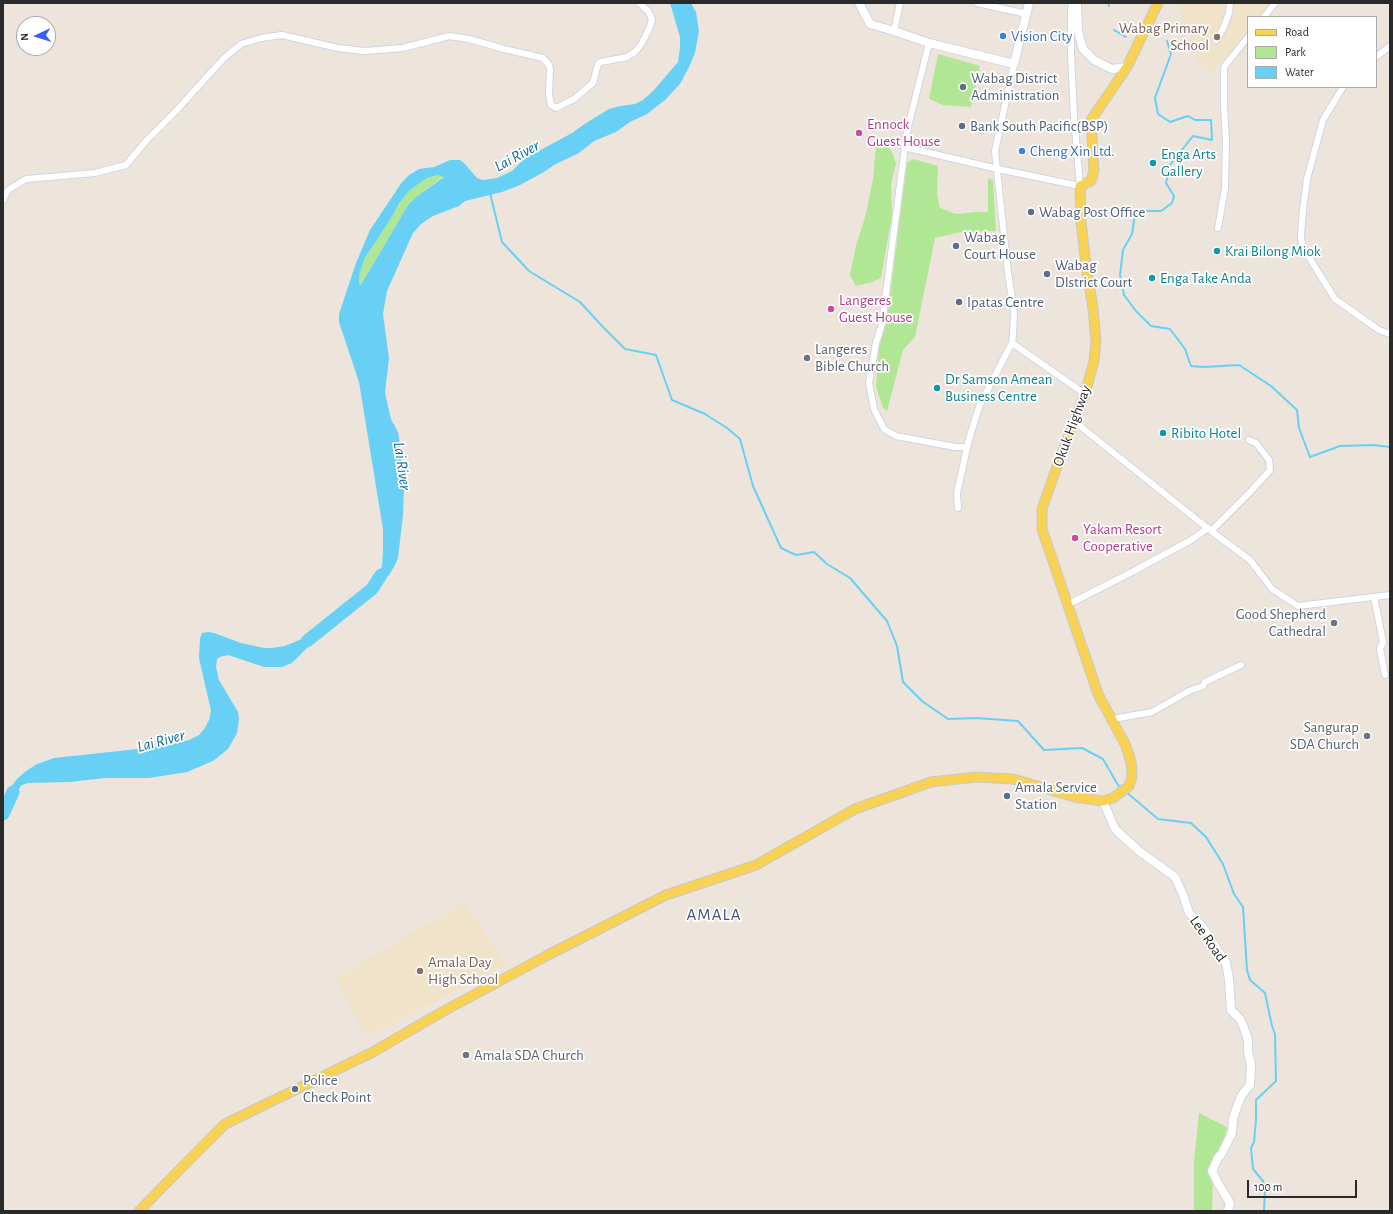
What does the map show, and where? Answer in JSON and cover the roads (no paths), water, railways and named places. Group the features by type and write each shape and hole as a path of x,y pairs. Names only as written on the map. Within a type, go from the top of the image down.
{"main road":[{"path":"1080,186 1091,182 1094,171 1091,120 1126,67 1158,3"},
{"name":"Okuk Highway","path":"1080,186 1081,222 1086,265 1094,308 1096,341 1094,361 1085,394 1042,509 1042,529 1098,694 1113,719 1126,746 1131,762 1132,778 1129,786 1113,798 1104,801"},
{"path":"139,1211 226,1124 373,1052 442,1012 546,956 659,899 756,865 855,809 931,782 977,777 1013,779 1075,797 1104,801"}],"street":[{"path":"3,200 8,190 26,179 95,174 126,165 147,140 175,112 224,58 241,44 261,38 282,35 338,48 365,51 403,48 449,36 469,39 543,58 549,64 549,95 551,105 556,108 574,99 593,83 596,77 598,64 627,57 639,47 648,32 652,19 648,11 639,3"},
{"path":"859,3 866,19 870,24 929,43 1014,64"},
{"path":"894,31 900,3"},
{"path":"977,3 1027,14"},
{"path":"958,508 957,493 967,446 980,404 1012,343 1014,316 995,151 1029,3"},
{"path":"904,147 1080,186 1074,117 1071,53 1072,3"},
{"path":"1077,3 1078,31 1083,49 1094,60 1112,69 1126,67"},
{"path":"1216,40 1223,29 1229,13 1230,3"},
{"path":"1265,16 1275,3"},
{"path":"1218,228 1225,188 1226,141 1224,67 1247,38"},
{"path":"929,43 904,147 882,324 876,342 869,383 874,409 884,429 896,436 955,447 967,446"},
{"path":"1377,56 1390,46"},
{"path":"1342,88 1323,120 1307,179 1302,210 1302,246 1335,299 1379,330 1390,334"},
{"path":"1012,343 1085,394"},
{"path":"1075,422 1250,560 1272,589 1298,606 1390,595"},
{"path":"1067,605 1139,569 1210,529 1252,490 1270,470 1269,460 1256,443 1249,440"},
{"path":"1374,597 1383,642 1380,649 1385,675"},
{"path":"1113,719 1152,712 1189,691 1202,686 1205,682 1241,665"},
{"name":"Lee Road","path":"1104,801 1115,829 1139,851 1175,877 1189,913 1202,926 1226,963 1229,979 1231,1010 1240,1019 1244,1028 1248,1040 1248,1052 1251,1065 1250,1085 1241,1096 1233,1118 1232,1133 1212,1170 1230,1204 1228,1211"}],"water":[{"path":"670,3 691,3 696,12 699,31 695,53 680,84 665,100 647,114 630,122 616,132 594,141 579,153 554,165 520,185 502,192 465,201 459,206 433,216 421,224 413,233 387,291 383,314 389,358 385,393 391,419 399,437 404,488 403,515 398,558 389,575 372,589 382,566 383,529 359,382 339,322 339,314 356,263 370,230 402,182 409,175 419,169 434,167 450,160 460,160 477,178 483,180 497,178 512,171 524,159 572,133 609,109 635,104 643,100 654,90 678,62 680,37","holes":["438,175 444,177 416,197 408,205 360,285 360,272 365,258 400,202 410,190 427,178"]},
{"path":"321,631 292,663 282,667 264,667 228,655 217,659 216,667 219,680 238,712 239,719 237,733 228,749 213,761 187,772 149,778 105,778 70,782 28,783 22,785 6,808 12,786 26,771 37,764 54,758 165,746 189,740 199,735 209,720 211,711 199,658 200,638 202,633 214,633 241,643 264,648 272,648 285,646"}],"waterway":[{"path":"1114,30 1126,37"},
{"path":"1167,41 1171,54 1155,98 1158,114 1170,122 1188,116 1195,120 1211,120 1212,140 1193,136 1170,165 1166,183 1174,196 1172,203 1161,211 1148,211 1135,214 1132,234 1123,250 1120,275 1124,295 1136,311 1151,326 1170,329 1185,349 1191,366 1204,367 1239,365 1271,386 1297,410 1299,428 1310,457 1340,446 1373,445 1390,447"},
{"path":"490,193 502,242 529,271 580,302 625,349 656,355 672,400 705,414 727,428 740,439 753,486 781,548 796,555 814,552 827,564 850,578 887,621 897,646 903,682 922,701 948,719 976,718 1018,721 1044,750 1082,748 1103,759 1118,785 1122,788"},
{"name":"Lai River","path":"307,641 372,589 381,575"},
{"path":"1125,791 1158,819 1191,823 1206,837 1223,864 1234,894 1243,907 1247,970 1250,980 1265,993 1275,1034 1276,1081 1256,1100 1254,1142 1251,1148 1253,1169 1263,1181 1265,1189 1264,1211"},
{"name":"Lai River","path":"3,814 13,792"}],"place":[{"name":"Vision City","path":"1003,36"},
{"name":"Wabag Primary School","path":"1217,37"},
{"name":"Wabag District Administration","path":"963,87"},
{"name":"Bank South Pacific(BSP)","path":"962,126"},
{"name":"Ennock Guest House","path":"859,133"},
{"name":"Cheng Xin Ltd.","path":"1022,151"},
{"name":"Enga Arts Gallery","path":"1153,163"},
{"name":"Wabag Post Office","path":"1031,212"},
{"name":"Wabag Court House","path":"956,246"},
{"name":"Krai Bilong Miok","path":"1217,251"},
{"name":"Wabag DIstrict Court","path":"1047,274"},
{"name":"Enga Take Anda","path":"1152,278"},
{"name":"Ipatas Centre","path":"959,302"},
{"name":"Langeres Guest House","path":"831,309"},
{"name":"Langeres Bible Church","path":"807,358"},
{"name":"Dr Samson Amean Business Centre","path":"937,388"},
{"name":"Ribito Hotel","path":"1163,433"},
{"name":"Yakam Resort Cooperative","path":"1075,538"},
{"name":"Good Shepherd Cathedral","path":"1334,623"},
{"name":"Sangurap SDA Church","path":"1367,736"},
{"name":"Amala Service Station","path":"1007,796"},
{"name":"Amala Day High School","path":"420,971"},
{"name":"Amala SDA Church","path":"466,1055"},
{"name":"Police Check Point","path":"295,1089"}],"district":[{"name":"AMALA","path":"714,915"}]}
